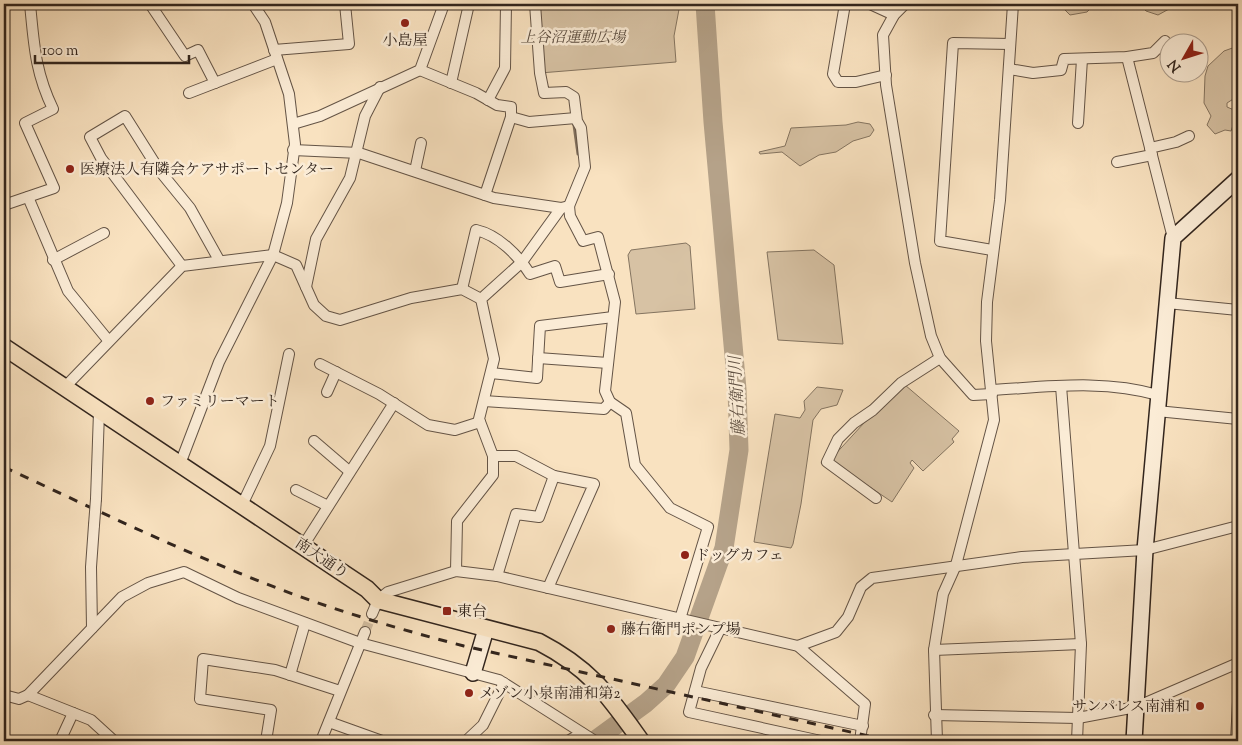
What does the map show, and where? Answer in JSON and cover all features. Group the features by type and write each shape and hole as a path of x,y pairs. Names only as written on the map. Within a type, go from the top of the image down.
{"main road":[{"name":"南大通り","path":"4,347 367,589 375,607 486,628 539,642 559,652 590,675 617,707 639,738"}],"street":[{"path":"4,205 54,188 25,123 53,109 42,88 36,66 30,4"},
{"path":"180,464 219,362 273,255 287,203 295,144 289,94 264,22 253,4"},
{"path":"189,93 276,55 349,44 344,4"},
{"path":"420,70 444,4"},
{"path":"451,83 469,4"},
{"path":"488,100 505,68 506,4"},
{"path":"482,299 522,262 565,207 585,167 581,128 576,118 574,97 566,92 544,93 540,73 535,4"},
{"path":"845,4 833,74 838,82 856,82 886,76"},
{"path":"870,4 894,15"},
{"path":"904,4 894,15 883,35 886,76 916,263 931,336 940,358 973,395 1060,386 1130,387 1158,395"},
{"path":"937,741 934,715 934,650 943,594 956,565 994,420 986,341 992,250 1000,200 1013,4"},
{"path":"153,5 185,56 198,50 215,83"},
{"path":"992,250 940,241 954,43 1010,44"},
{"path":"1009,69 1033,73 1061,70 1064,60 1127,57 1153,53 1160,46"},
{"path":"1127,57 1173,238 1145,550 1134,741"},
{"path":"1078,123 1082,59"},
{"path":"293,124 320,116 420,70 497,105 511,107 511,117 485,195"},
{"path":"306,287 316,239 350,178 364,116 380,87"},
{"path":"182,266 101,158 90,137 125,116 159,170 190,208 219,260"},
{"path":"511,117 529,122 576,118"},
{"path":"1117,162 1189,136"},
{"path":"415,172 421,143"},
{"path":"293,150 357,152 485,195 565,207"},
{"path":"1173,238 1238,179"},
{"path":"28,197 53,260 68,291 108,340"},
{"path":"565,207 583,241 598,238 609,274 615,302 605,391 610,402 626,413 635,465 670,508 708,527 682,620"},
{"path":"462,289 476,230 489,233 522,262 530,274 555,266 560,282 609,274"},
{"path":"53,260 104,233"},
{"path":"64,388 108,340 182,266 219,260 273,255 296,265 314,305 326,316 340,320 411,298 462,289 482,299"},
{"path":"456,571 457,521 493,475 493,456 480,422 494,359 482,299"},
{"path":"1167,303 1238,310"},
{"path":"491,373 537,378 540,326 613,317"},
{"path":"242,505 270,446 289,354"},
{"path":"538,358 608,363"},
{"path":"876,498 827,462 838,439 854,423 901,384 940,358"},
{"path":"320,364 394,403 428,425 444,430 455,430 480,422"},
{"path":"327,392 336,372"},
{"path":"1060,386 1081,644 1077,741"},
{"path":"484,400 604,409 610,402"},
{"path":"303,546 394,403"},
{"path":"1157,411 1238,419"},
{"path":"92,628 91,567 99,412"},
{"path":"314,441 349,471"},
{"path":"493,456 516,456 554,476 594,484 548,588"},
{"path":"498,576 516,514 539,517 554,476"},
{"path":"296,490 328,506"},
{"path":"798,646 836,632 848,617 861,587 872,578 956,565 1074,554 1145,550 1238,526"},
{"path":"375,607 388,592 456,571 498,576 798,646 865,704 860,741"},
{"path":"4,695 19,699 28,695 122,596 148,583 184,572 238,598 360,643 504,683 595,741"},
{"path":"290,674 305,623"},
{"path":"473,673 486,628"},
{"path":"716,628 701,668 689,712 821,741"},
{"path":"321,741 365,632"},
{"path":"934,650 1081,644"},
{"path":"266,741 271,710 200,699 203,659 275,670 340,691"},
{"path":"934,715 1078,718 1136,707 1238,662"},
{"path":"466,741 483,725 504,683"},
{"path":"695,691 863,726"},
{"path":"28,695 91,720 114,741"},
{"path":"1236,741 1238,702"},
{"path":"60,741 73,713"},
{"path":"330,722 382,741"},
{"path":"568,741 584,734"}],"green space":[{"name":"上谷沼運動広場","path":"535,4 680,4 674,36 676,62 540,73"},
{"path":"1059,4 1094,5 1087,12 1070,15"},
{"path":"1139,4 1169,4 1169,9 1158,15 1146,11"},
{"path":"1238,46 1238,96 1227,103 1227,107 1234,110 1236,117 1231,131 1225,130 1215,134 1207,125 1211,116 1204,103 1205,82 1210,82 1210,64 1224,51"},
{"path":"858,122 870,124 874,130 870,136 853,141 836,152 819,155 800,166 782,152 760,154 759,152 785,146 791,128 846,125"},
{"path":"686,243 690,246 695,309 636,314 628,255 631,250"},
{"path":"814,250 834,265 843,344 778,340 767,252"},
{"path":"905,385 959,431 952,439 954,442 923,471 912,460 910,463 914,468 892,502 830,460 864,423"},
{"path":"817,387 843,390 837,405 821,409 813,420 801,504 793,544 791,548 754,542 775,414 800,418 805,410 804,401"}],"waterway":[{"name":"藤右衛門川","path":"594,741 646,703 666,685 685,657 724,548 739,450 737,389 713,122 705,4"},
{"path":"574,125 578,154"}],"tunnel":[{"path":"365,632 372,614"}],"railway":[{"path":"4,467 130,526 227,568 284,591 361,617 464,646 891,741"}],"place":[{"name":"小島屋","path":"405,23"},
{"name":"医療法人有隣会ケアサポートセンター","path":"70,169"},
{"name":"ファミリーマート","path":"150,401"},
{"name":"ドッグカフェ","path":"685,555"},
{"name":"東台","path":"447,611"},
{"name":"藤右衛門ポンプ場","path":"611,629"},
{"name":"メゾン小泉南浦和第2","path":"469,693"},
{"name":"サンパレス南浦和","path":"1200,706"}]}
